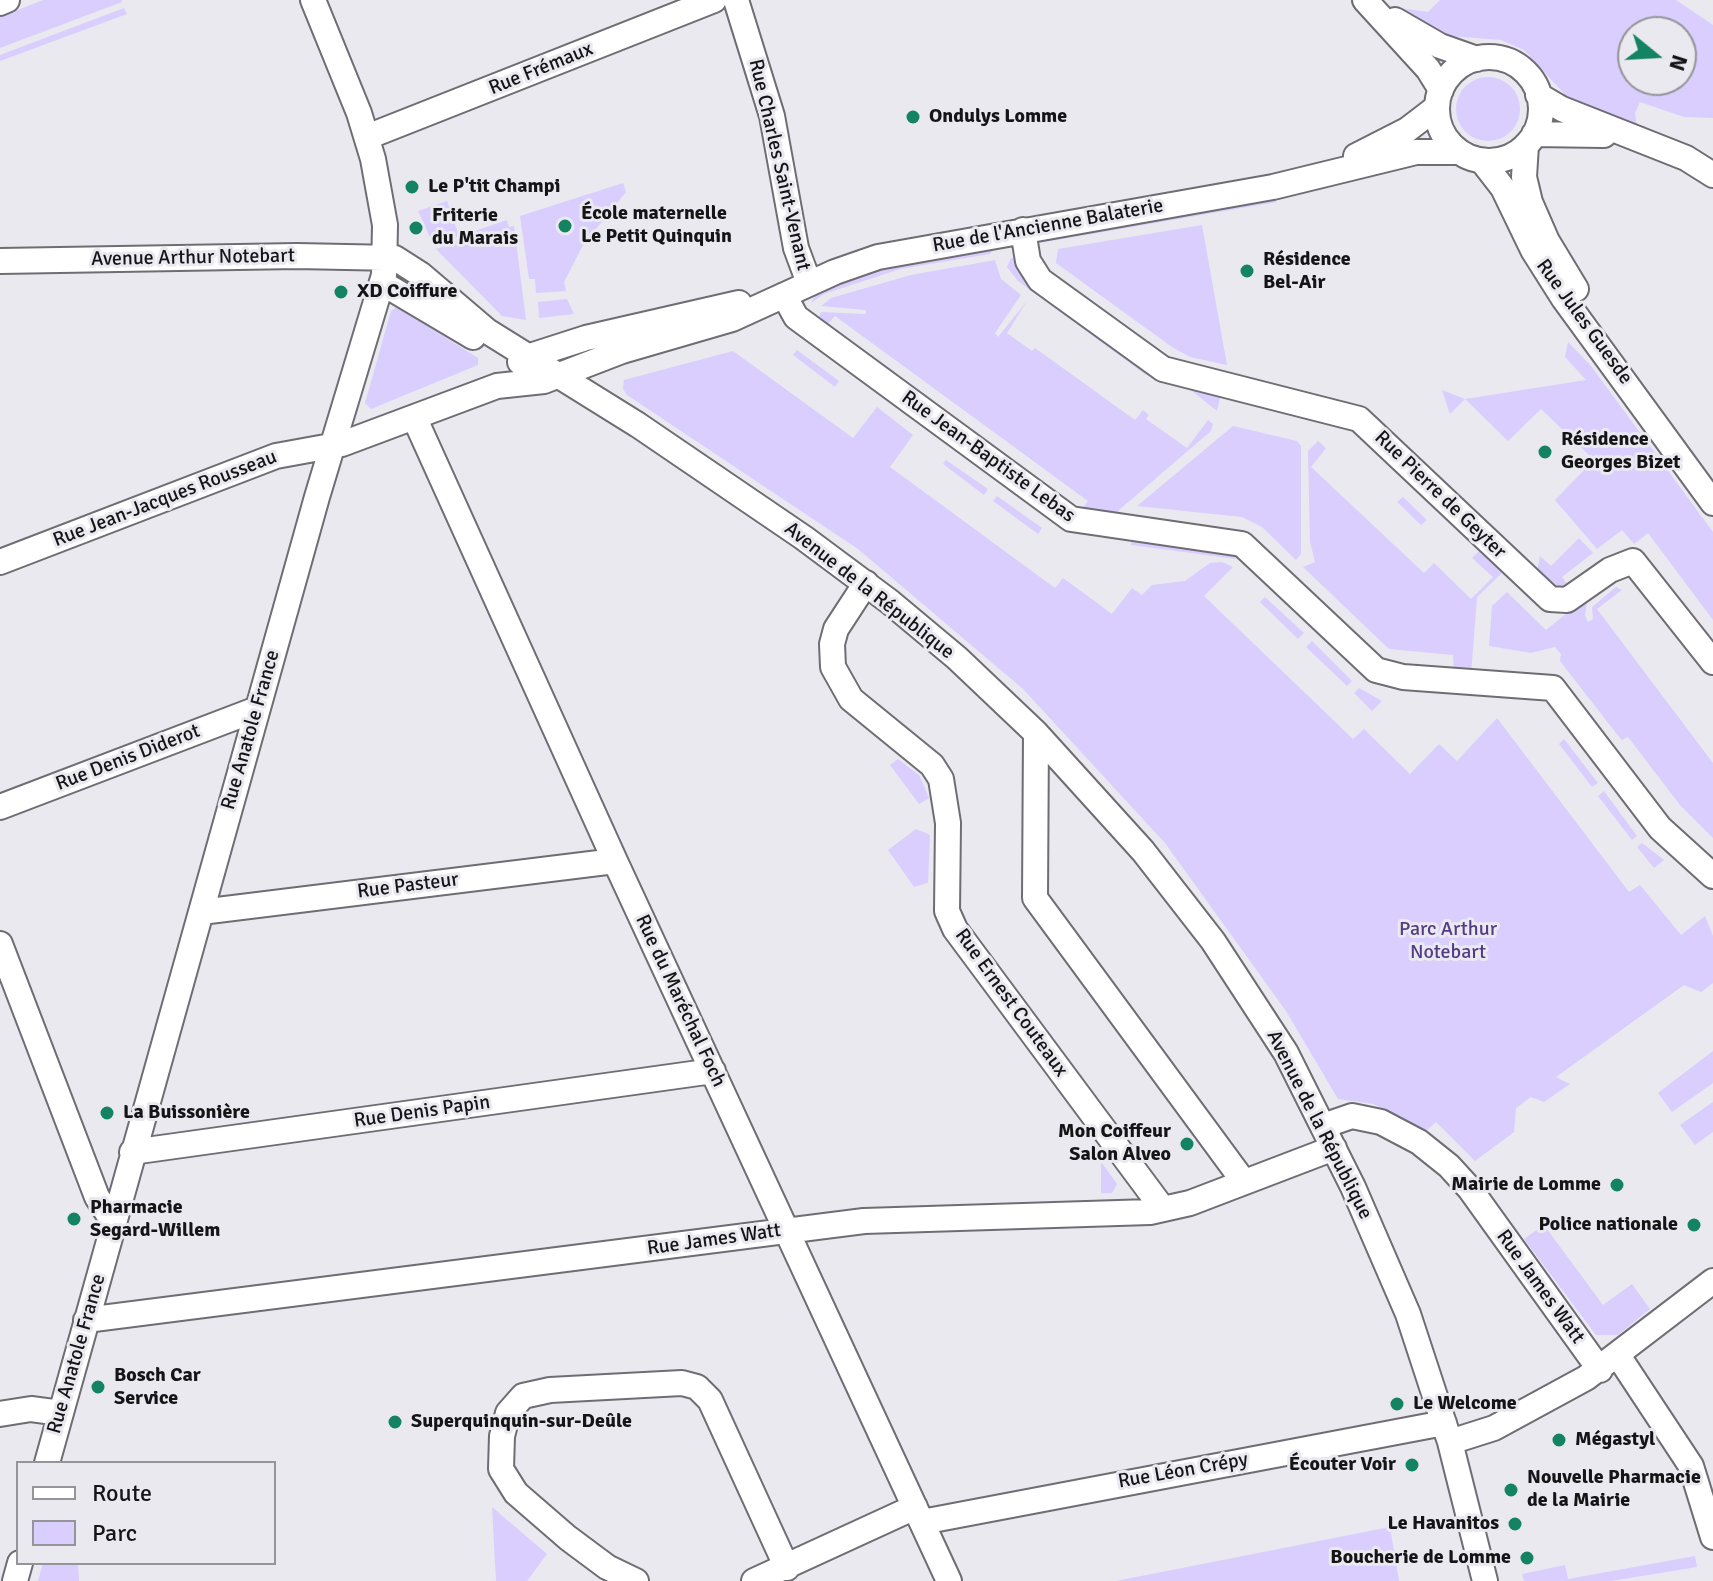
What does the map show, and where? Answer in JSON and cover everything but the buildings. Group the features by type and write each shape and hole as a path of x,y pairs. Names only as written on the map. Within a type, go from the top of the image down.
{"street":[{"path":"0,3 7,0"},
{"name":"Rue Anatole France","path":"48,1461 257,709 382,283 386,256 378,181 367,137 313,0"},
{"name":"Rue Frémaux","path":"367,137 714,0"},
{"name":"Rue Charles Saint-Venant","path":"736,0 772,116 798,258 809,283"},
{"path":"1368,3 1440,46 1477,59"},
{"path":"1368,3 1428,69 1439,99 1442,133 1471,156 1503,159 1530,140 1576,132 1651,143"},
{"path":"1439,99 1457,68 1477,59 1496,58 1515,65 1530,77 1538,95 1540,115 1530,140"},
{"path":"1538,95 1562,109 1686,158 1713,175"},
{"name":"Rue de l'Ancienne Balaterie","path":"1318,175 1395,136 1439,99"},
{"name":"Rue Jules Guesde","path":"1530,140 1524,177 1537,218 1639,399"},
{"name":"Rue de l'Ancienne Balaterie","path":"333,445 415,419 497,386 551,379 622,351 732,319 809,283 894,253 1273,187 1416,152 1471,156"},
{"name":"Rue Jules Guesde","path":"1471,156 1503,188 1533,250 1564,299 1713,503"},
{"name":"Rue Pierre de Geyter","path":"1023,230 1028,261 1040,280 1158,366 1175,375 1359,419 1550,599 1567,600 1610,570 1633,561 1713,662"},
{"name":"Avenue Arthur Notebart","path":"0,261 386,256"},
{"name":"Avenue de la République","path":"386,256 410,267 522,361"},
{"name":"Avenue de la République","path":"382,283 522,361 692,462 866,583 957,658 1036,733 1119,822 1213,941 1274,1032 1334,1148 1399,1292 1447,1432 1485,1581"},
{"name":"Rue de l'Ancienne Balaterie","path":"497,386 522,361 692,312 784,295"},
{"name":"Rue Jean-Baptiste Lebas","path":"784,295 796,317 1071,519 1242,544 1376,670 1403,677 1553,688 1660,828 1713,876"},
{"name":"Rue du Maréchal Foch","path":"415,419 615,861 949,1581"},
{"name":"Rue Jean-Jacques Rousseau","path":"0,562 276,456 333,445"},
{"name":"Rue Ernest Couteaux","path":"866,583 836,629 832,644 833,667 851,699 909,745 941,779 948,823 947,911 955,929 1163,1209"},
{"name":"Rue Denis Diderot","path":"0,807 257,709"},
{"path":"1036,733 1035,898 1244,1182"},
{"name":"Rue Pasteur","path":"201,912 615,861"},
{"path":"0,944 97,1197 114,1223"},
{"name":"Rue Denis Papin","path":"132,1152 713,1071"},
{"name":"Rue James Watt","path":"1323,1126 1352,1116 1381,1122 1419,1142 1449,1166 1691,1466 1713,1537"},
{"name":"Rue James Watt","path":"86,1320 864,1221 1163,1209 1334,1148"},
{"name":"Rue Léon Crépy","path":"754,1581 919,1515 1503,1424 1609,1363 1713,1281"},
{"path":"636,1581 607,1567 516,1493 501,1469 502,1436 508,1413 523,1396 550,1390 682,1383 697,1387 710,1400 787,1568"},
{"path":"0,1414 31,1409 61,1413"}],"green space":[{"path":"43,0 122,2 0,48 0,17"},
{"path":"1440,0 1676,0 1713,25 1713,118 1684,117 1640,102 1635,113 1637,127 1569,99 1524,50 1501,40 1449,36 1400,8 1428,12"},
{"path":"124,8 127,14 0,61 0,55"},
{"path":"1482,77 1494,77 1511,86 1518,97 1518,121 1511,132 1494,141 1482,141 1470,136 1461,127 1456,115 1456,103 1461,91 1470,82"},
{"path":"623,183 626,192 583,245 564,282 566,291 536,293 535,279 529,279 520,216"},
{"path":"1270,196 1277,202 1039,243 1044,238"},
{"path":"447,201 459,236 433,244 418,211"},
{"path":"507,220 509,227 514,226 526,320 502,316 436,249 463,240 463,235"},
{"path":"1202,225 1227,365 1190,357 1172,347 1056,263 1058,249"},
{"path":"997,245 990,254 900,269 824,294 811,303 817,291 867,271"},
{"path":"1011,258 1019,258 1151,369 1146,375 1018,281 1007,267"},
{"path":"995,260 1001,279 1021,295 995,333 998,337 1027,301 1007,333 1032,351 1035,348 1135,420 1143,410 1149,415 1146,419 1187,448 1208,420 1213,424 1211,431 1119,510 1115,521 1078,515 1088,501 835,316 827,325 819,316 821,312 866,314 866,310 821,306 831,298 911,275"},
{"path":"567,299 574,314 539,318 538,302"},
{"path":"397,307 478,358 478,365 371,409 365,403 391,311"},
{"path":"1568,342 1591,366 1713,532 1713,620 1648,533 1634,544 1622,530 1597,549 1555,500 1594,460 1541,409 1508,441 1465,399 1586,380 1565,357"},
{"path":"797,350 839,381 835,387 793,355"},
{"name":"Parc Arthur Notebart","path":"733,351 853,438 877,407 913,435 890,467 1055,588 1063,578 1112,614 1132,588 1142,595 1152,585 1185,581 1210,563 1222,562 1233,567 1204,596 1353,739 1364,729 1410,774 1439,744 1457,761 1497,718 1629,892 1640,885 1681,935 1705,916 1713,936 1713,983 1701,992 1684,985 1556,1077 1570,1084 1544,1102 1531,1097 1516,1108 1514,1132 1475,1161 1436,1122 1427,1130 1373,1104 1338,1099 1286,1011 1165,843 1023,689 858,549 627,395 623,389 624,380"},
{"path":"1193,386 1221,393 1217,411 1192,391"},
{"path":"1442,390 1465,399 1450,414"},
{"path":"1233,426 1297,441 1301,446 1301,554 1296,560 1262,527 1242,517 1137,506"},
{"path":"1318,441 1326,448 1311,467 1424,573 1434,563 1471,599 1493,577 1472,558 1479,551 1502,573 1477,597 1471,675 1454,674 1453,655 1389,649 1303,567 1315,562 1310,542 1308,451"},
{"path":"946,460 988,489 984,495 943,464"},
{"path":"997,496 1042,528 1038,534 993,501"},
{"path":"1403,497 1427,520 1421,525 1397,502"},
{"path":"1132,538 1242,553 1236,559 1131,545"},
{"path":"1579,538 1593,553 1562,577 1572,591 1551,590 1537,572 1540,556 1551,566"},
{"path":"1607,581 1608,586 1587,602 1585,615 1588,622 1593,619 1592,607 1616,587 1622,590 1597,609 1713,763 1713,838 1680,805 1628,737 1622,740 1616,733 1560,661 1561,654 1555,647 1531,653 1489,646 1492,606 1507,592 1546,630"},
{"path":"1265,597 1304,633 1298,639 1260,602"},
{"path":"1312,641 1352,681 1347,686 1306,647"},
{"path":"1359,688 1382,701 1372,711 1354,693"},
{"path":"1564,739 1598,783 1592,787 1559,744"},
{"path":"898,759 919,775 929,798 919,804 890,765"},
{"path":"1604,791 1637,836 1632,840 1598,796"},
{"path":"916,829 930,835 928,883 914,887 888,850"},
{"path":"1642,843 1664,860 1654,868 1637,847"},
{"path":"1713,1051 1713,1083 1672,1112 1658,1093"},
{"path":"1713,1102 1713,1132 1695,1145 1680,1125"},
{"path":"1101,1162 1117,1184 1112,1193 1101,1193"},
{"path":"1544,1225 1603,1305 1632,1284 1650,1309 1618,1335 1596,1335 1524,1239"},
{"path":"492,1507 547,1554 527,1581 496,1581"},
{"path":"1390,1527 1399,1581 1116,1581"},
{"path":"1695,1556 1697,1567 1611,1581 1524,1581 1522,1574 1565,1565 1568,1579"},
{"path":"42,1565 78,1565 79,1581 38,1581"}],"place":[{"name":"Ondulys Lomme","path":"913,117"},
{"name":"Le P'tit Champi","path":"412,187"},
{"name":"École maternelle Le Petit Quinquin","path":"565,226"},
{"name":"Friterie du Marais","path":"416,228"},
{"name":"Résidence Bel-Air","path":"1247,271"},
{"name":"XD Coiffure","path":"341,292"},
{"name":"Résidence Georges Bizet","path":"1545,452"},
{"name":"La Buissonière","path":"107,1113"},
{"name":"Mon Coiffeur Salon Alveo","path":"1187,1144"},
{"name":"Mairie de Lomme","path":"1617,1185"},
{"name":"Pharmacie Segard-Willem","path":"74,1219"},
{"name":"Police nationale","path":"1694,1225"},
{"name":"Bosch Car Service","path":"98,1387"},
{"name":"Le Welcome","path":"1397,1404"},
{"name":"Superquinquin-sur-Deûle","path":"395,1422"},
{"name":"Mégastyl","path":"1559,1440"},
{"name":"Écouter Voir","path":"1412,1465"},
{"name":"Nouvelle Pharmacie de la Mairie","path":"1511,1490"},
{"name":"Le Havanitos","path":"1515,1524"},
{"name":"Boucherie de Lomme","path":"1527,1558"}]}
